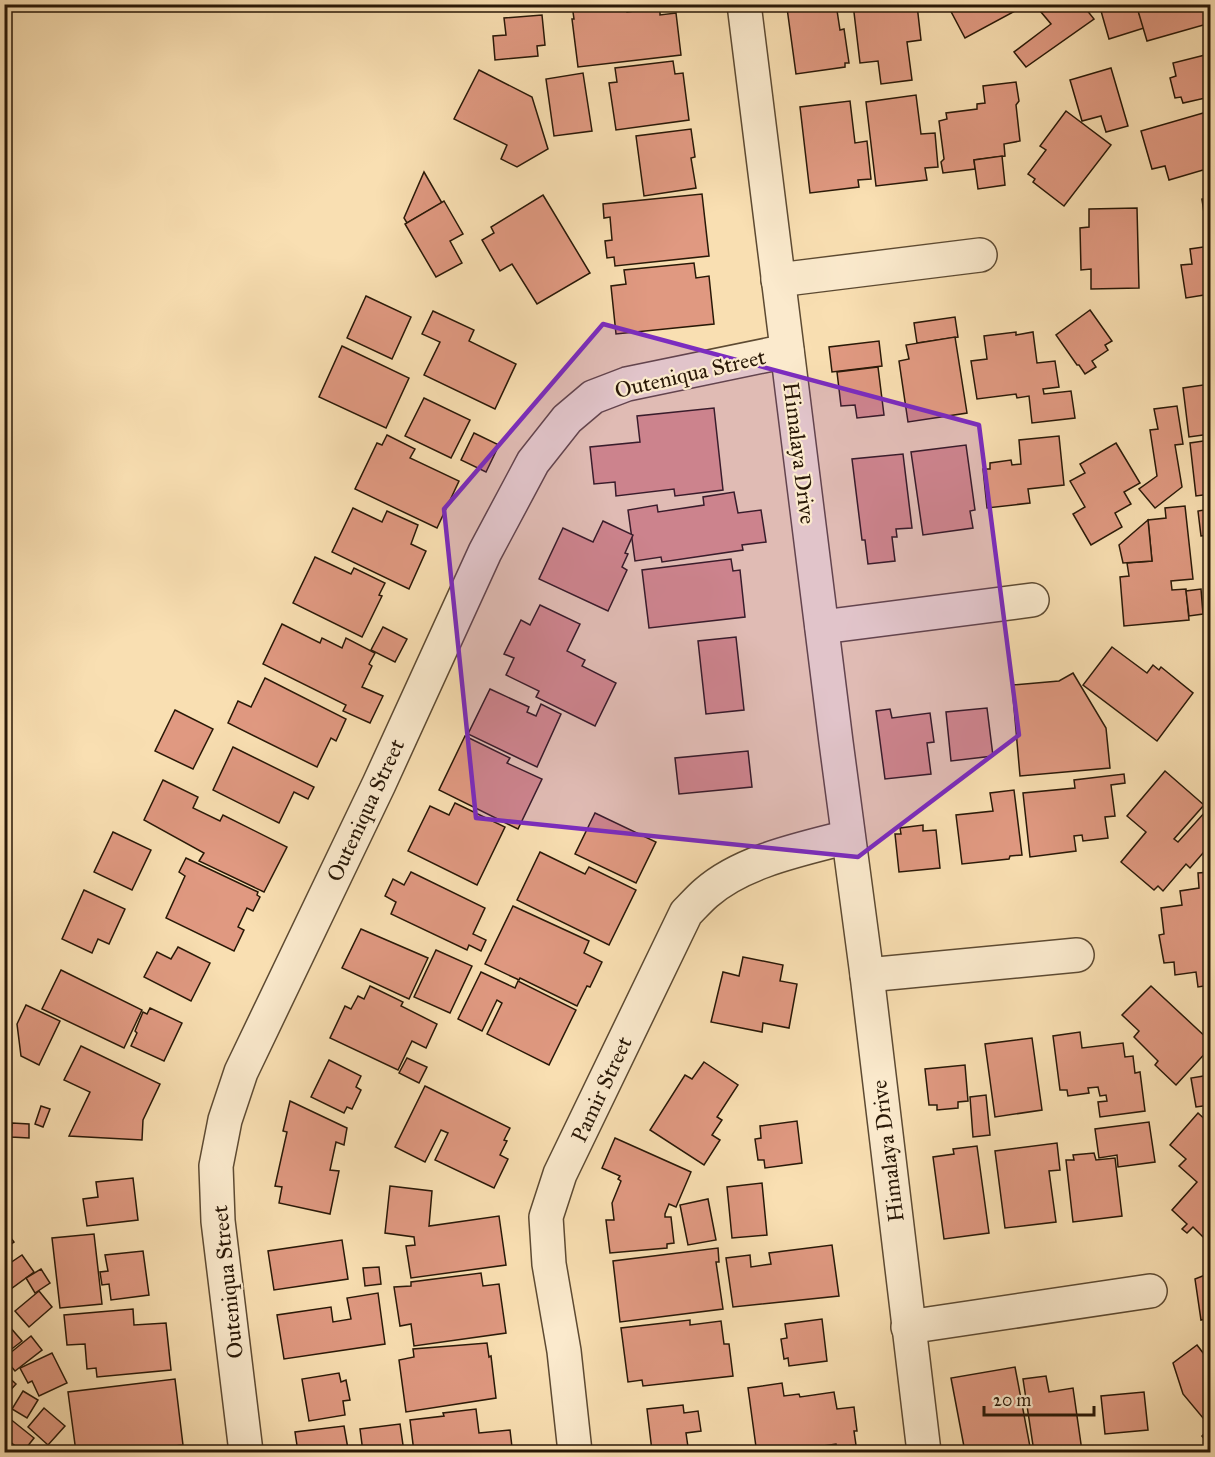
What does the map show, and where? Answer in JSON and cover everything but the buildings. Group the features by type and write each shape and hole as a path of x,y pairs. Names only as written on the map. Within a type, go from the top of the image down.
{"street":[{"name":"Himalaya Drive","path":"744,4 867,975 924,1452"},
{"path":"778,280 980,255"},
{"name":"Outeniqua Street","path":"246,1452 218,1221 216,1166 225,1120 251,1050 379,784 485,552 533,462 567,418 593,397 627,384 787,351"},
{"path":"822,627 1032,600"},
{"name":"Pamir Street","path":"575,1452 564,1351 549,1264 546,1217 560,1174 686,913 706,892 737,873 787,853 848,837"},
{"path":"867,975 1077,955"},
{"path":"908,1327 1150,1291"}],"highlighted area":[{"path":"603,324 979,425 1019,735 858,857 476,818 444,509"}]}
